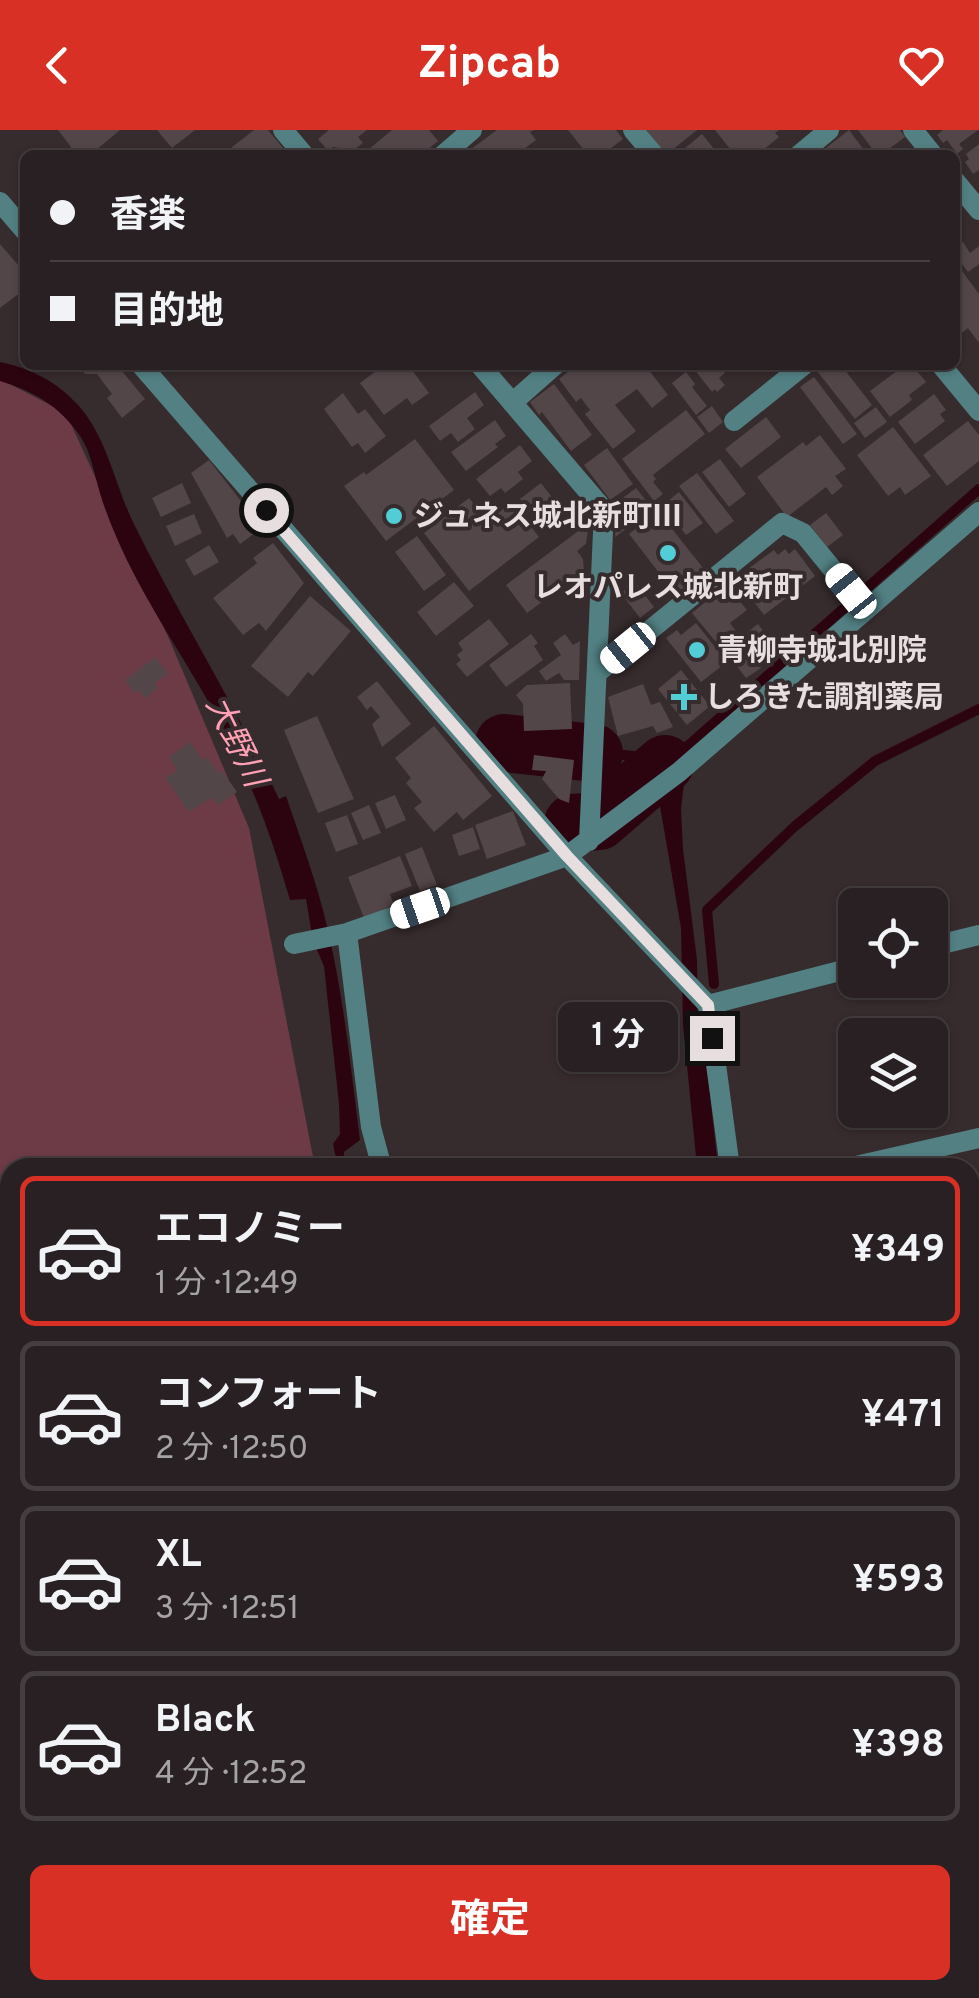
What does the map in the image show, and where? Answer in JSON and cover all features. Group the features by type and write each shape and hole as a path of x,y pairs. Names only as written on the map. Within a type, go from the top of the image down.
{"street":[{"path":"283,130 300,150"},
{"path":"449,150 472,130"},
{"path":"633,130 650,150"},
{"path":"913,130 929,150"},
{"path":"960,187 979,210"},
{"path":"0,202 20,225"},
{"path":"145,370 567,856 708,1005 729,1158"},
{"path":"484,370 604,510 589,841"},
{"path":"512,402 549,370"},
{"path":"734,421 798,370"},
{"path":"945,370 979,411"},
{"path":"294,944 348,933 567,856 680,772 979,512"},
{"path":"596,673 782,523 804,532 866,609"},
{"path":"348,933 371,1127 379,1158"},
{"path":"948,943 979,934"},
{"path":"708,1005 838,971"},
{"path":"891,1158 979,1138"}],"shaded area":[{"path":"0,379 66,413 170,641 249,828 313,1158 0,1158"}],"water":[{"name":"大野川","path":"0,362 33,372 70,397 88,418 151,557 279,799 286,796 324,914 343,1009 360,1140 344,1152 344,1158 336,1158 333,1144 340,1134 339,1104 324,966 313,941 306,899 290,900 243,768 132,570 107,515 83,442 55,408 0,381"},
{"path":"517,738 643,752 656,765 669,754 684,783 683,849 697,960 698,1054 709,1158 696,1158 683,1025 681,928 660,806 647,774 635,762 520,749"}],"building":[{"path":"58,130 120,130 96,150 67,150 71,147"},
{"path":"157,130 195,130 172,148"},
{"path":"254,130 268,130 285,150 228,150"},
{"path":"329,130 367,130 358,137 363,143 354,150 327,150 318,139"},
{"path":"392,130 429,130 438,141 427,150 368,150"},
{"path":"497,130 534,130 530,132 536,140 523,150 470,150"},
{"path":"568,130 616,130 623,139 609,150 584,150"},
{"path":"646,130 697,130 672,150 662,150"},
{"path":"715,130 779,130 775,133 779,137 763,150 731,150"},
{"path":"849,130 864,150 823,150"},
{"path":"858,130 900,130 905,137 888,150 873,150"},
{"path":"943,130 978,130 959,144 963,149 960,152 947,140 943,143 937,135"},
{"path":"702,134 715,150 685,150"},
{"path":"979,144 979,170 973,174 965,162 969,159 966,154"},
{"path":"963,242 970,253 979,246 979,264 968,272 960,262"},
{"path":"0,244 20,267 20,293 0,308"},
{"path":"960,268 979,294 979,343 968,328 960,334"},
{"path":"82,370 121,370 145,399 122,418 107,398 112,394 97,374 85,374"},
{"path":"377,370 412,370 429,393 412,405 407,398 384,415 360,383"},
{"path":"571,370 649,370 668,395 652,408 637,389 615,405 636,431 613,449 585,414 590,410 581,398 576,402 559,379"},
{"path":"695,370 723,370 725,373 719,378 725,385 712,392"},
{"path":"845,370 872,405 855,419 817,371"},
{"path":"898,370 916,370 926,382 909,395 912,400 890,417 870,391"},
{"path":"686,372 707,406 696,415 672,383"},
{"path":"814,377 857,434 843,444 800,387"},
{"path":"554,384 592,435 571,451 530,402"},
{"path":"475,392 484,405 467,418 475,429 458,442 451,433 440,441 429,426"},
{"path":"343,393 358,414 365,409 386,436 365,453 358,443 352,447 324,409"},
{"path":"934,394 946,410 940,414 945,421 915,444 898,422"},
{"path":"712,406 723,422 709,433 697,417"},
{"path":"876,407 887,422 865,438 854,423"},
{"path":"686,410 705,434 653,475 653,482 663,494 654,501 622,459"},
{"path":"766,417 781,437 741,468 725,449"},
{"path":"495,420 506,436 495,444 498,447 466,471 451,452"},
{"path":"968,421 979,435 979,461 947,486 923,455"},
{"path":"893,427 931,476 905,495 900,487 888,496 857,455"},
{"path":"820,435 846,469 835,476 843,486 832,495 826,487 787,517 757,477 803,442 806,446"},
{"name":"ジュネス城北新町Ⅲ","path":"415,439 454,490 386,541 344,486"},
{"path":"520,445 532,461 518,472 523,479 505,493 501,488 490,496 476,479"},
{"path":"607,448 633,484 610,500 584,465"},
{"path":"720,459 746,494 729,507 702,472"},
{"path":"209,460 262,528 240,544 233,534 227,538 191,473"},
{"path":"697,473 734,521 716,534 679,486"},
{"path":"182,483 191,503 161,517 152,498"},
{"path":"541,483 564,513 543,529 520,499"},
{"path":"636,488 648,503 625,520 630,526 615,537 617,513 612,506"},
{"path":"679,492 703,523 686,535 663,505"},
{"path":"469,498 488,521 512,502 539,537 469,591 424,533"},
{"name":"レオパレス城北新町","path":"658,511 707,573 677,596 629,534"},
{"path":"826,513 843,535 827,547 810,525"},
{"path":"194,514 202,533 175,546 166,526"},
{"path":"589,523 586,544 577,551 583,559 584,571 527,613 506,585"},
{"path":"417,536 446,575 424,591 395,552"},
{"path":"273,543 304,583 266,631 259,623 243,635 213,598 257,563 253,558"},
{"path":"209,545 219,562 194,576 185,560"},
{"path":"785,549 789,554 795,549 815,576 764,615 736,578 774,550 778,555"},
{"path":"454,582 474,606 436,636 417,612"},
{"path":"635,582 654,607 640,618 621,593"},
{"path":"726,585 747,610 730,623 738,634 721,648 692,613"},
{"path":"310,596 351,631 313,676 308,672 288,697 251,666"},
{"path":"489,619 509,644 467,677 456,664 461,660 457,655 463,650 458,643"},
{"name":"青柳寺城北別院","path":"696,623 727,662 701,682 666,638 677,630 681,635"},
{"path":"758,624 775,647 758,659 741,637"},
{"path":"531,634 543,660 506,687 489,665"},
{"path":"565,634 573,645 580,641 579,680 564,680 559,673 546,681 539,671 561,655 553,643"},
{"path":"738,639 761,668 746,678 724,649"},
{"path":"155,657 168,674 155,683 158,688 145,698 125,680"},
{"name":"しろきた調剤薬局","path":"681,670 710,706 687,725 658,689"},
{"path":"377,681 411,724 382,747 372,724 380,717 371,706 367,710 357,697"},
{"path":"570,683 572,729 524,731 523,704 516,695 527,685"},
{"path":"643,684 651,705 660,702 673,727 657,733 653,726 618,736 608,697"},
{"path":"317,716 354,799 318,813 284,730"},
{"path":"434,726 492,796 463,820 457,812 434,832 414,808 422,802 406,783 411,778 395,758"},
{"path":"190,742 203,760 207,757 219,773 222,771 237,792 218,805 211,798 189,812 165,778 177,770 169,757"},
{"path":"534,755 574,760 569,803 559,799 542,779 546,771 532,770"},
{"path":"395,795 406,820 386,829 375,803"},
{"path":"369,805 381,833 363,840 351,813"},
{"path":"513,811 526,845 487,859 475,825"},
{"path":"347,815 358,844 336,852 325,823"},
{"path":"473,827 480,849 459,856 452,835"},
{"path":"422,847 437,885 420,891 405,854"},
{"path":"400,856 412,886 390,894 394,905 364,918 348,877"}],"waterway":[{"path":"665,766 979,489"},
{"path":"714,984 707,910 794,827 875,761 979,709"},
{"path":"504,743 594,753"},
{"path":"573,823 599,821 665,764"},
{"path":"697,1021 712,1158"}],"place":[{"name":"ジュネス城北新町Ⅲ","path":"394,516"},
{"name":"レオパレス城北新町","path":"668,553"},
{"name":"青柳寺城北別院","path":"697,650"},
{"name":"しろきた調剤薬局","path":"684,697"}],"route":[{"path":"266,510 567,856 708,1005 712,1038"}]}
